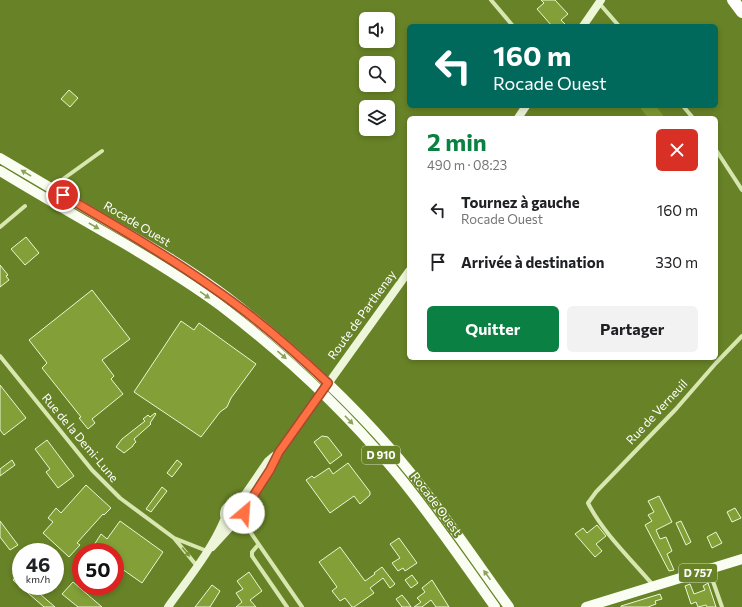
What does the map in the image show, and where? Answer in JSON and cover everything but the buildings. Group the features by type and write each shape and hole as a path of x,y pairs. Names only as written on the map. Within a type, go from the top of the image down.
{"highway":[{"path":"733,0 742,12"}],"main road":[{"path":"584,24 600,2"},
{"name":"Rocade Ouest","path":"0,158 159,252 214,288 274,335 328,383"},
{"name":"Rocade Ouest","path":"0,171 140,253 208,296 252,330 288,361 321,392 393,469 435,523 495,607"},
{"name":"Route de Parthenay","path":"244,511 270,470 279,452 407,274"},
{"name":"D 910","path":"328,383 390,448 425,491 509,607"},
{"name":"Route de Parthenay","path":"235,503 244,496 268,461 279,452"},
{"path":"168,607 207,551 224,518 224,511 226,507 235,503 241,506 244,511 242,520 239,523 233,524 224,518"},
{"path":"207,551 233,524"},
{"name":"D 757","path":"586,607 742,559"}],"street":[{"path":"491,0 511,24"},
{"path":"600,2 617,24"},
{"path":"685,108 691,116"},
{"path":"51,188 102,151"},
{"path":"718,153 742,190"},
{"path":"0,227 25,206"},
{"name":"Rue de Verneuil","path":"653,586 620,548 588,504 596,492 676,409 742,336"},
{"name":"Rue de la Demi-Lune","path":"0,356 85,463 120,498 174,538 197,566"},
{"path":"242,520 302,607"},
{"name":"Rue de la Demi-Lune","path":"174,538 207,551"},
{"path":"258,545 252,552 252,556 287,607"},
{"path":"708,569 722,607"}],"green space":[{"path":"640,108 658,108 664,116 646,116"}],"route":[{"path":"63,195 184,267 214,288 274,335 328,383 279,452 244,513"}]}
